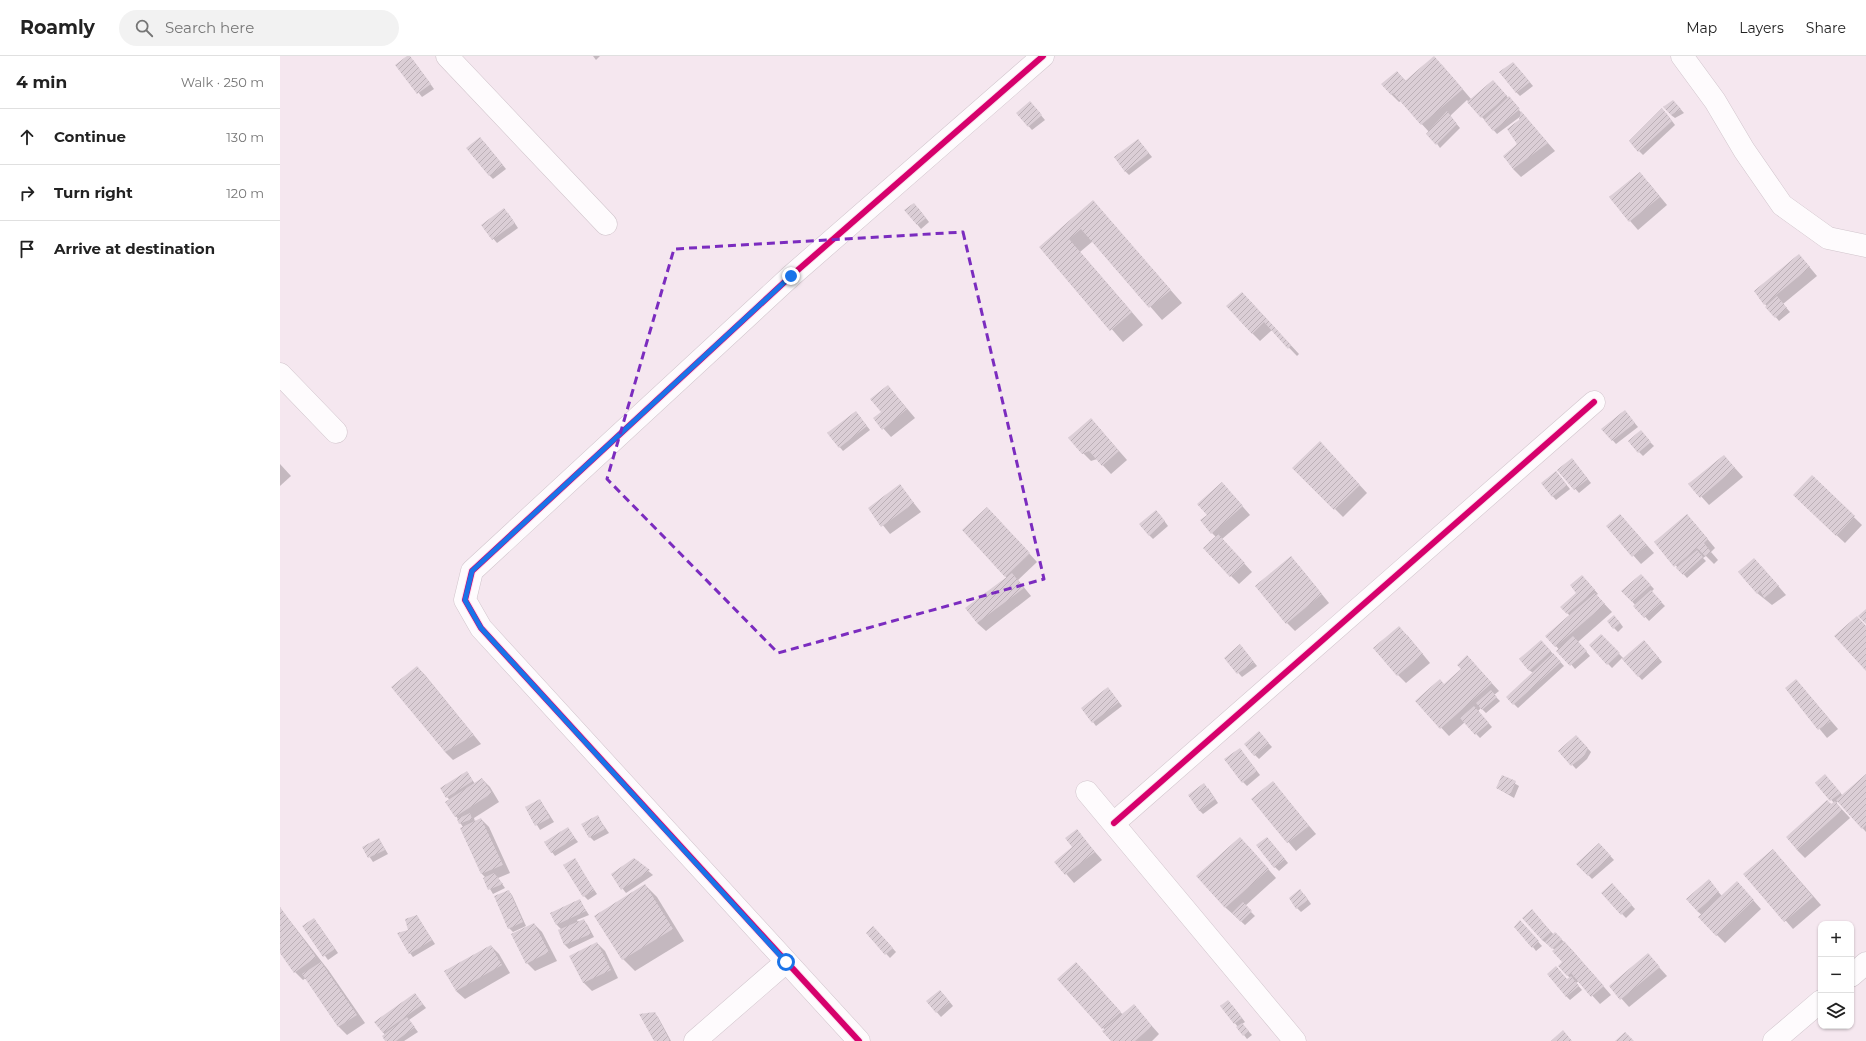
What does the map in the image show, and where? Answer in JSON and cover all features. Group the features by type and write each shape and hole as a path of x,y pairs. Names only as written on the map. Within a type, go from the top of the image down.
{"street":[{"path":"446,56 606,224"},
{"path":"859,1041 481,628 465,600 472,571 791,276 1043,56"},
{"path":"1682,56 1715,101 1744,150 1782,205 1828,238 1866,246"},
{"path":"280,374 336,432"},
{"path":"1114,823 1594,402"},
{"path":"1088,792 1295,1041"},
{"path":"695,1041 786,962"},
{"path":"1854,973 1866,963"},
{"path":"1774,1041 1818,1004"}],"highlighted area":[{"path":"963,232 1044,579 778,653 607,479 674,249"}],"building":[{"path":"407,56 410,56 431,84 417,94 395,65"},
{"path":"1434,56 1463,89 1421,125 1393,93 1391,95 1381,84 1397,71 1405,81"},
{"path":"1513,62 1530,82 1516,93 1499,72"},
{"path":"1493,80 1507,96 1481,118 1467,102"},
{"path":"1509,96 1520,109 1493,131 1484,120"},
{"path":"1673,100 1681,109 1671,115 1663,107"},
{"path":"1030,101 1042,115 1028,127 1016,113"},
{"path":"1662,108 1672,121 1638,152 1629,141"},
{"path":"1447,111 1457,124 1436,145 1426,134"},
{"path":"1521,111 1548,143 1513,169 1503,156 1517,144 1507,129 1519,120"},
{"path":"480,137 503,165 489,176 466,148"},
{"path":"1138,139 1149,153 1125,172 1114,157"},
{"path":"1640,172 1660,197 1629,222 1609,197"},
{"path":"1093,200 1171,290 1149,308 1081,229 1069,239 1132,312 1110,331 1039,247"},
{"path":"914,203 926,218 917,225 904,210"},
{"path":"504,208 515,223 492,240 481,225"},
{"path":"1799,254 1810,267 1764,305 1754,291"},
{"path":"1242,292 1291,345 1288,349 1264,322 1252,334 1226,306"},
{"path":"1777,296 1787,308 1775,318 1765,307"},
{"path":"888,385 907,409 882,430 873,418 881,412 870,399"},
{"path":"1625,410 1635,423 1612,441 1601,429"},
{"path":"856,411 867,426 839,448 827,433"},
{"path":"1091,418 1119,451 1102,466 1089,451 1082,454 1068,438"},
{"path":"1641,430 1651,442 1638,453 1628,441"},
{"path":"1320,441 1360,485 1334,510 1292,468"},
{"path":"1724,455 1735,468 1700,498 1688,484"},
{"path":"1572,458 1588,479 1574,490 1557,470"},
{"path":"1556,471 1567,485 1552,497 1541,483"},
{"path":"1812,475 1855,516 1836,536 1793,495"},
{"path":"1222,482 1243,506 1211,534 1200,520 1207,515 1197,504"},
{"path":"900,484 914,503 881,527 868,508"},
{"path":"987,507 1030,553 1005,577 962,530"},
{"path":"1156,510 1165,521 1149,536 1139,524"},
{"path":"1620,514 1647,545 1632,557 1606,526"},
{"path":"1687,514 1708,539 1704,543 1711,552 1705,556 1697,548 1674,567 1654,542"},
{"path":"1218,534 1245,563 1230,577 1203,548"},
{"path":"1697,550 1703,557 1683,575 1676,568"},
{"path":"1291,556 1322,594 1286,624 1255,586"},
{"path":"1754,558 1779,586 1764,598 1760,590 1757,594 1738,572"},
{"path":"1012,573 1024,588 977,623 965,608"},
{"path":"1641,574 1651,585 1632,602 1621,591"},
{"path":"1582,575 1595,590 1567,614 1560,607 1576,593 1570,585"},
{"path":"1651,590 1662,602 1644,618 1633,606"},
{"path":"1595,593 1605,604 1555,647 1545,636"},
{"path":"1866,609 1866,624 1858,616"},
{"path":"1614,615 1620,623 1613,629 1607,621"},
{"path":"1857,616 1866,626 1866,671 1834,636"},
{"path":"1399,626 1423,654 1397,676 1373,648"},
{"path":"1601,634 1620,653 1607,665 1589,645"},
{"path":"1573,636 1587,651 1570,666 1556,651"},
{"path":"1541,640 1551,651 1529,671 1519,659"},
{"path":"1644,640 1659,658 1638,677 1622,659"},
{"path":"1240,644 1254,662 1237,674 1224,658"},
{"path":"1553,653 1561,662 1513,705 1506,697"},
{"path":"1467,655 1492,683 1440,729 1415,701 1440,679 1444,684 1461,669 1457,665"},
{"path":"417,666 474,735 445,752 391,687"},
{"path":"1796,679 1831,721 1818,730 1785,688"},
{"path":"1108,687 1119,702 1092,723 1081,708"},
{"path":"1491,690 1497,697 1482,710 1476,703"},
{"path":"1474,706 1489,723 1475,735 1460,718"},
{"path":"1259,731 1269,743 1254,756 1244,744"},
{"path":"1576,735 1588,748 1584,756 1571,766 1558,751"},
{"path":"1240,748 1257,771 1242,783 1224,759"},
{"path":"467,771 473,781 446,798 440,788"},
{"path":"1825,774 1841,793 1830,801 1815,783"},
{"path":"1866,774 1866,825 1862,829 1836,800"},
{"path":"1502,775 1516,781 1510,795 1496,788"},
{"path":"482,778 492,793 455,817 445,802"},
{"path":"1273,781 1309,826 1287,843 1251,799"},
{"path":"1204,783 1215,799 1199,811 1188,795"},
{"path":"540,799 550,818 535,826 525,807"},
{"path":"1827,800 1831,804 1835,801 1842,810 1797,850 1786,837"},
{"path":"470,813 472,819 459,824 457,819"},
{"path":"598,815 605,829 589,838 581,824"},
{"path":"481,818 503,865 481,874 460,828"},
{"path":"568,827 575,838 551,853 544,842"},
{"path":"1077,829 1095,852 1065,875 1054,862 1072,847 1065,838"},
{"path":"1240,837 1269,869 1225,908 1196,876"},
{"path":"1267,837 1285,859 1274,868 1256,845"},
{"path":"379,838 385,850 368,858 362,847"},
{"path":"1599,843 1611,856 1588,876 1576,864"},
{"path":"1773,849 1813,897 1784,922 1743,874"},
{"path":"575,858 594,890 583,897 563,865"},
{"path":"634,858 650,870 621,890 611,874"},
{"path":"494,873 503,884 488,890 483,878"},
{"path":"1709,879 1719,892 1697,911 1686,899"},
{"path":"1737,881 1754,900 1716,936 1698,917"},
{"path":"1612,883 1632,905 1621,915 1601,893"},
{"path":"645,884 673,929 622,960 594,916"},
{"path":"1300,889 1308,900 1296,909 1289,898"},
{"path":"509,890 523,922 508,929 494,896"},
{"path":"580,899 586,911 556,925 550,913"},
{"path":"1243,902 1252,911 1241,922 1232,913"},
{"path":"280,907 316,957 294,973 280,953"},
{"path":"1532,909 1551,932 1542,940 1522,918"},
{"path":"417,915 432,940 409,954 397,933 408,930 405,919"},
{"path":"314,918 335,949 323,957 302,926"},
{"path":"584,919 591,934 564,945 558,930"},
{"path":"1520,920 1539,941 1532,948 1514,927"},
{"path":"534,923 549,952 526,964 511,934"},
{"path":"873,926 893,948 885,955 866,933"},
{"path":"1555,932 1562,939 1552,949 1545,942"},
{"path":"1564,941 1604,986 1591,997 1571,973 1567,976 1558,966 1562,962 1552,951"},
{"path":"597,942 611,970 583,983 569,956"},
{"path":"491,945 502,965 456,991 444,971"},
{"path":"1648,953 1660,967 1620,1000 1609,986"},
{"path":"321,962 357,1015 338,1027 302,974"},
{"path":"1076,962 1121,1012 1102,1029 1057,979"},
{"path":"1556,966 1567,979 1571,976 1579,986 1566,997 1547,974"},
{"path":"940,990 950,1002 936,1013 926,1001"},
{"path":"415,993 423,1004 383,1033 374,1022"},
{"path":"1228,1000 1242,1018 1234,1024 1220,1006"},
{"path":"1134,1004 1152,1026 1135,1041 1111,1041 1102,1031"},
{"path":"655,1012 670,1041 654,1041 639,1014"},
{"path":"407,1017 415,1027 396,1041 385,1041 382,1036"},
{"path":"1242,1023 1249,1031 1243,1036 1236,1027"},
{"path":"1563,1030 1572,1041 1551,1041"},
{"path":"1625,1032 1634,1041 1615,1041"}],"cycle path":[{"path":"859,1041 481,628 465,600 472,571 791,276 1043,56"},
{"path":"1114,823 1594,402"}],"route":[{"path":"786,962 481,628 465,600 472,571 791,276"}]}
